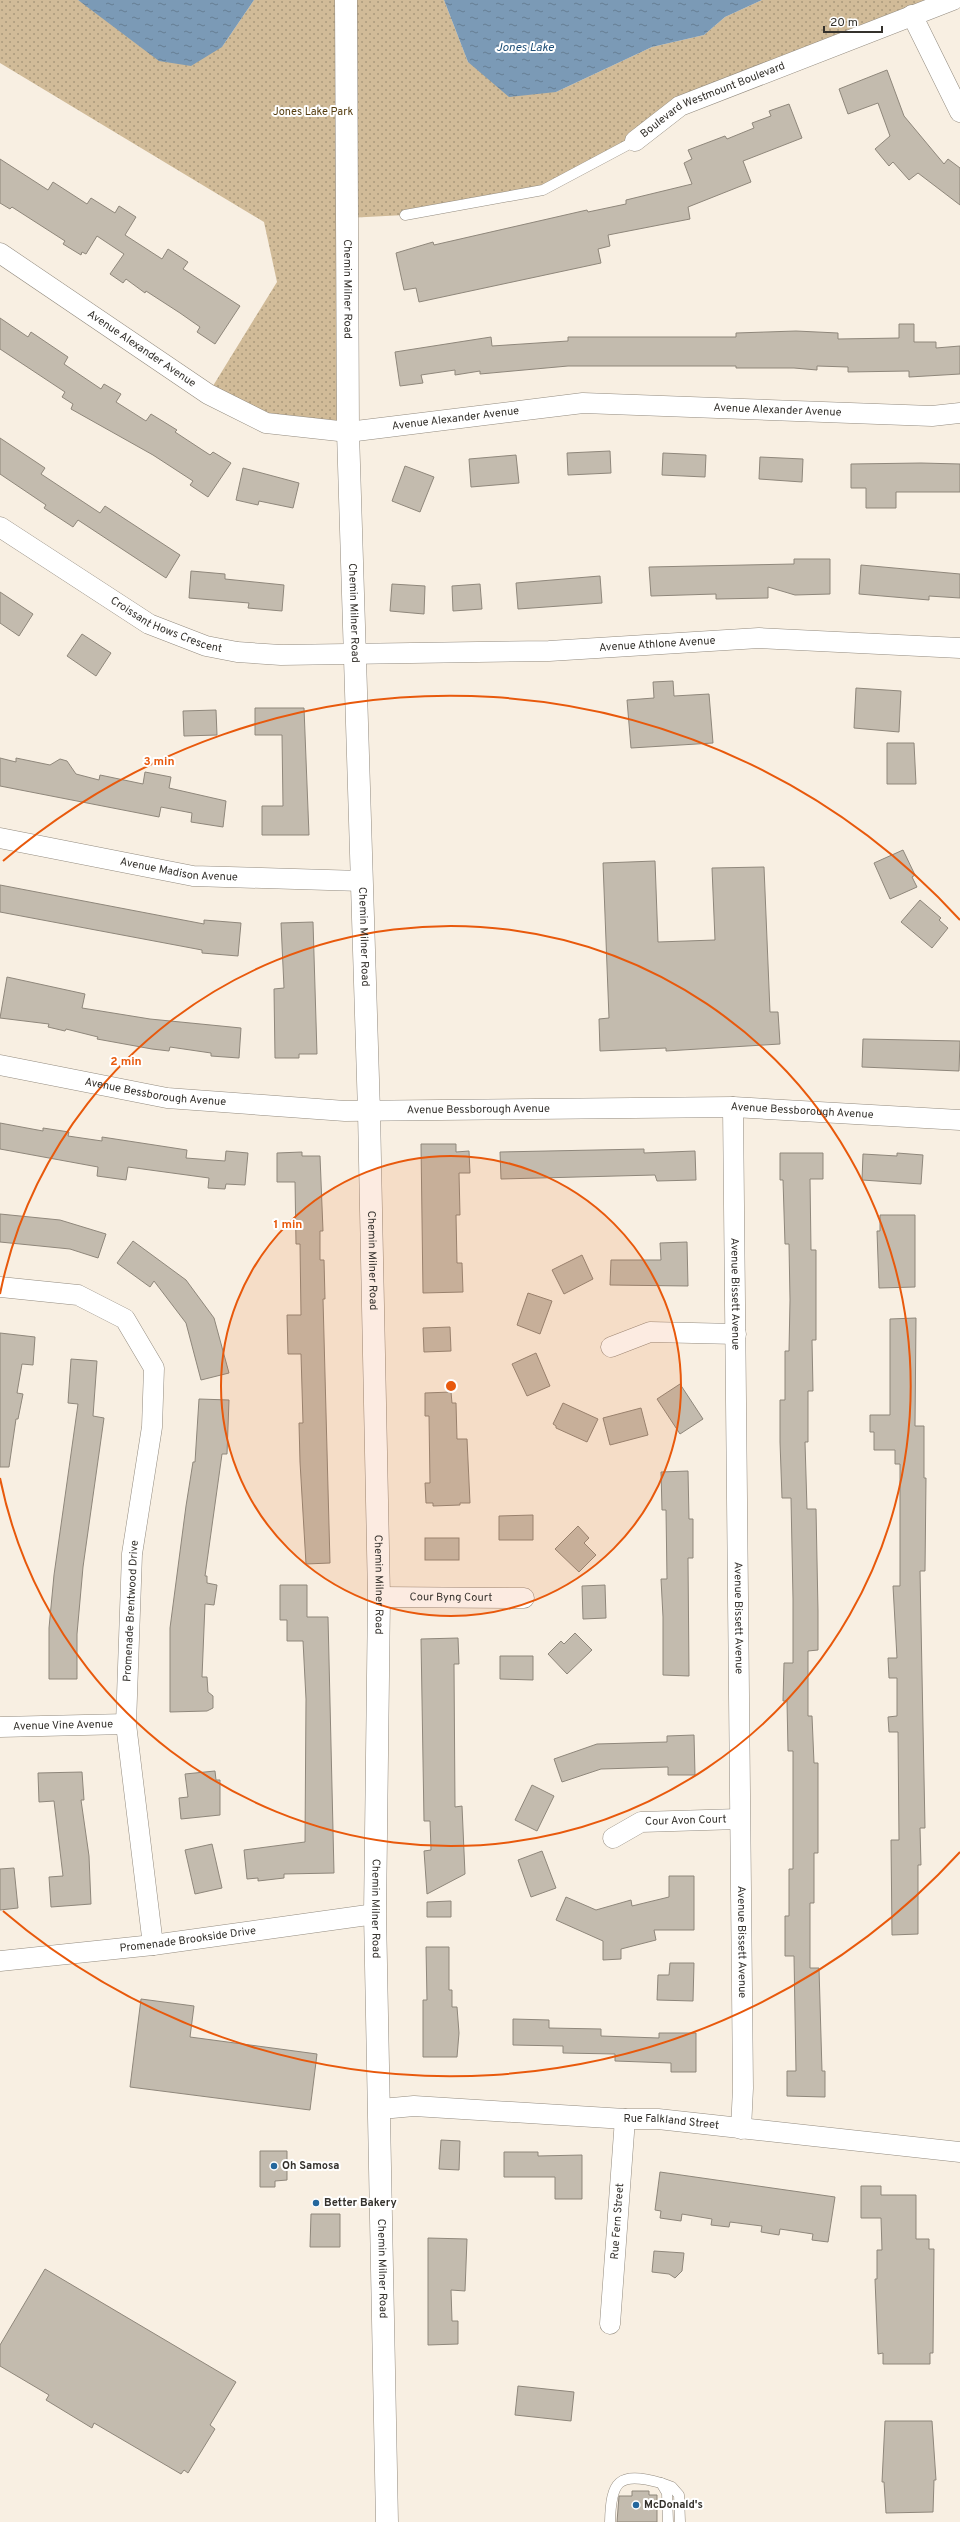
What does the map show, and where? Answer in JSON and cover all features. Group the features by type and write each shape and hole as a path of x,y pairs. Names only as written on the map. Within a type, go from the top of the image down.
{"street":[{"name":"Chemin Milner Road","path":"346,0 348,432 369,1112 378,1597 376,1914 381,2109 387,2522"},
{"name":"Boulevard Westmount Boulevard","path":"635,141 680,106 953,0"},
{"path":"912,15 960,112"},
{"name":"Avenue Alexander Avenue","path":"0,254 208,394 266,423 348,432 583,402 932,416 960,413"},
{"name":"Croissant Hows Crescent","path":"0,526 150,624 176,636 206,646 236,652 281,655 355,654"},
{"name":"Avenue Athlone Avenue","path":"355,654 549,651 759,638 960,648"},
{"name":"Avenue Madison Avenue","path":"0,838 193,876 361,881"},
{"name":"Avenue Bessborough Avenue","path":"0,1065 167,1098 369,1112 733,1107 960,1120"},
{"name":"Avenue Bissett Avenue","path":"733,1107 739,1819 743,2088 741,2129"},
{"name":"Promenade Brentwood Drive","path":"0,1288 78,1295 125,1319 154,1368 152,1427 132,1554 126,1724 153,1945"},
{"path":"611,1347 650,1332 736,1334"},
{"name":"Cour Byng Court","path":"378,1597 524,1598"},
{"name":"Avenue Vine Avenue","path":"0,1726 126,1724"},
{"name":"Cour Avon Court","path":"613,1838 641,1822 739,1819"},
{"name":"Promenade Brookside Drive","path":"0,1961 153,1945 376,1914"},
{"name":"Rue Falkland Street","path":"381,2109 414,2106 625,2119 658,2119 960,2152"},
{"name":"Rue Fern Street","path":"610,2324 625,2119"}],"lane":[{"name":"Boulevard Westmount Boulevard","path":"405,215 543,190 635,141"},
{"path":"610,2522 610,2498 614,2486 622,2480 648,2479 672,2487 679,2495 680,2522"},
{"path":"661,2483 667,2493 668,2522"}],"green space":[{"name":"Jones Lake Park","path":"0,0 78,0 95,11 222,47 254,0 444,0 468,62 556,92 652,47 704,35 725,17 762,0 951,0 680,106 635,141 543,190 405,215 347,218 348,432 266,423 208,394 277,282 264,222 0,63"}],"water":[{"path":"78,0 254,0 222,47 191,66 159,61"},
{"name":"Jones Lake","path":"444,0 762,0 725,17 704,35 652,47 556,92 509,97 468,62"}],"building":[{"path":"887,70 904,116 944,164 948,159 960,168 960,205 918,173 909,180 893,162 889,166 875,149 890,136 878,103 848,114 839,89"},
{"path":"789,104 802,138 743,161 751,182 688,207 690,219 608,235 610,246 598,249 601,263 419,302 416,288 404,290 396,253 433,242 434,245 587,210 588,212 626,204 626,200 692,184 684,163 692,159 688,150 725,136 727,139 754,128 752,123 771,116 769,111"},
{"path":"0,159 48,190 53,182 87,204 91,198 115,213 119,206 136,217 125,235 162,259 168,249 188,262 183,269 240,306 215,344 197,332 200,327 180,313 146,291 145,293 126,279 123,283 110,274 124,254 97,236 86,254 82,252 81,255 63,244 65,241 12,207 10,209 0,203"},
{"path":"0,318 28,337 31,332 68,357 64,364 101,389 104,384 121,394 116,402 146,421 151,414 177,430 175,432 210,455 213,452 231,463 208,497 190,485 193,481 153,455 71,409 73,404 62,397 65,392 0,349"},
{"path":"899,324 914,324 914,342 936,342 936,348 960,346 960,374 909,377 909,371 848,372 848,367 817,366 817,370 794,368 736,368 736,366 568,366 480,374 480,371 455,375 455,370 421,375 423,383 400,386 395,352 491,337 492,346 568,341 568,337 736,337 736,333 796,331 838,333 838,339 899,338"},
{"path":"0,438 45,468 41,474 100,513 105,506 180,555 166,578 78,520 73,527 44,508 46,505 0,474"},
{"path":"610,451 611,473 568,475 567,453"},
{"path":"663,453 706,455 705,477 662,475"},
{"path":"516,455 519,483 471,487 469,459"},
{"path":"760,457 803,459 802,482 759,479"},
{"path":"851,464 960,464 960,492 896,492 896,508 866,508 866,488 851,488"},
{"path":"405,466 434,477 420,512 392,501"},
{"path":"243,468 299,483 293,508 259,501 258,505 236,500"},
{"path":"794,559 830,559 830,594 795,595 768,587 768,598 716,599 716,594 651,596 649,567 794,564"},
{"path":"861,565 960,574 960,598 929,596 929,600 859,594"},
{"path":"191,571 225,574 225,579 284,585 282,611 248,608 249,603 189,598"},
{"path":"600,576 602,603 518,609 516,583"},
{"path":"392,584 425,586 424,614 390,611"},
{"path":"480,584 482,609 453,611 452,586"},
{"path":"0,592 33,614 19,636 0,623"},
{"path":"82,634 111,653 96,676 67,656"},
{"path":"673,681 674,696 709,694 713,743 631,748 627,700 654,698 653,682"},
{"path":"856,688 901,691 899,732 854,728"},
{"path":"255,708 304,708 309,835 262,835 262,806 283,806 282,735 255,735"},
{"path":"216,710 217,735 184,736 183,711"},
{"path":"887,743 914,743 916,784 887,784"},
{"path":"0,758 16,762 16,758 50,765 60,759 67,761 76,774 99,780 100,775 143,784 145,772 171,777 169,788 226,801 223,827 191,822 192,813 161,807 159,817 0,786"},
{"path":"903,850 915,875 912,877 917,887 890,899 874,863"},
{"path":"655,861 658,942 715,940 712,868 764,867 770,1012 778,1012 780,1044 666,1051 666,1048 600,1051 599,1019 609,1018 603,863"},
{"path":"0,885 204,924 204,920 241,923 238,956 202,953 202,950 0,912"},
{"path":"920,900 941,918 939,920 948,928 932,948 901,922"},
{"path":"313,922 317,1054 299,1054 299,1058 275,1058 274,989 284,988 281,923"},
{"path":"7,977 85,994 82,1008 150,1019 241,1028 239,1058 211,1056 211,1053 170,1047 169,1051 152,1049 97,1039 98,1037 66,1029 65,1031 48,1027 49,1024 0,1018"},
{"path":"863,1039 960,1041 959,1071 862,1067"},
{"path":"0,1123 43,1131 43,1128 69,1132 68,1136 102,1141 102,1137 187,1150 186,1158 225,1161 226,1151 248,1153 245,1185 226,1184 225,1189 208,1188 209,1178 128,1167 126,1180 97,1176 98,1167 0,1149"},
{"path":"421,1144 456,1144 456,1152 469,1151 470,1173 459,1173 460,1215 456,1215 457,1263 462,1263 463,1292 423,1293"},
{"path":"644,1149 644,1153 695,1151 696,1180 657,1181 655,1175 501,1179 500,1152"},
{"path":"302,1152 302,1156 320,1156 323,1231 320,1231 320,1260 324,1260 325,1299 323,1299 330,1563 306,1564 299,1423 303,1423 301,1354 288,1354 287,1315 301,1315 300,1244 296,1244 295,1182 277,1182 277,1153"},
{"path":"780,1153 823,1153 823,1179 810,1179 811,1250 816,1250 816,1340 812,1340 813,1391 808,1391 808,1442 805,1442 807,1509 816,1509 818,1611 818,1650 808,1651 808,1716 812,1716 814,1763 818,1763 818,1853 814,1853 814,1903 810,1903 810,1968 819,1968 822,2071 825,2071 825,2097 787,2096 787,2071 796,2071 794,1956 785,1956 785,1916 789,1916 789,1869 793,1869 793,1751 788,1751 787,1701 783,1701 784,1663 793,1663 793,1599 791,1498 782,1498 780,1442 780,1400 785,1400 785,1351 789,1351 790,1300 789,1244 785,1244 783,1180 780,1180"},
{"path":"897,1153 923,1155 921,1184 862,1180 863,1154 897,1156"},
{"path":"0,1214 60,1220 106,1234 98,1258 70,1249 0,1242"},
{"path":"880,1215 915,1215 915,1287 879,1288 877,1231 880,1231"},
{"path":"133,1241 186,1280 214,1318 229,1373 201,1380 186,1323 154,1281 150,1287 117,1263"},
{"path":"687,1242 688,1286 610,1285 611,1260 661,1260 660,1243"},
{"path":"582,1255 593,1279 564,1294 552,1270"},
{"path":"528,1293 552,1301 540,1334 517,1325"},
{"path":"916,1318 915,1426 924,1426 924,1478 926,1478 925,1571 920,1571 925,1828 920,1828 921,1865 918,1865 918,1934 892,1935 891,1840 899,1840 898,1732 889,1732 888,1717 897,1716 897,1678 889,1678 888,1658 897,1658 893,1586 900,1586 900,1464 895,1464 895,1450 874,1450 874,1432 870,1432 870,1415 890,1415 890,1319"},
{"path":"450,1327 451,1351 424,1352 423,1328"},
{"path":"0,1333 35,1337 33,1365 22,1364 17,1393 23,1394 18,1419 16,1419 9,1467 0,1467"},
{"path":"536,1353 550,1386 527,1396 512,1364"},
{"path":"71,1359 97,1361 93,1416 104,1418 83,1567 77,1634 77,1679 49,1679 49,1628 54,1575 78,1404 68,1403"},
{"path":"680,1384 703,1419 680,1434 657,1399"},
{"path":"451,1392 452,1403 456,1403 457,1439 467,1439 470,1503 433,1506 433,1503 426,1503 425,1483 430,1483 429,1416 425,1416 425,1393"},
{"path":"199,1399 229,1400 227,1454 222,1454 205,1576 207,1576 207,1583 217,1585 214,1605 205,1604 202,1677 207,1677 208,1692 213,1696 213,1708 207,1711 170,1712 170,1628 186,1506 193,1462 195,1462"},
{"path":"563,1403 598,1419 587,1442 556,1428 553,1424"},
{"path":"641,1408 648,1435 610,1445 603,1418"},
{"path":"688,1471 689,1519 693,1519 693,1558 688,1558 689,1676 663,1675 663,1617 661,1579 667,1579 666,1510 662,1510 661,1472"},
{"path":"533,1515 533,1540 499,1540 499,1516"},
{"path":"578,1526 589,1538 584,1543 596,1555 579,1572 555,1549"},
{"path":"425,1538 459,1538 459,1560 425,1560"},
{"path":"280,1585 307,1585 307,1617 328,1617 334,1873 284,1874 284,1878 258,1881 258,1878 247,1879 244,1850 305,1842 306,1699 303,1641 287,1641 287,1620 280,1620"},
{"path":"605,1585 606,1618 583,1619 582,1586"},
{"path":"575,1633 592,1650 567,1674 548,1654 561,1641 564,1644"},
{"path":"458,1638 459,1664 454,1664 455,1807 462,1806 465,1874 427,1894 424,1851 431,1850 430,1821 424,1821 421,1639"},
{"path":"500,1656 533,1656 533,1680 500,1679"},
{"path":"694,1735 695,1775 668,1775 668,1767 601,1769 562,1782 554,1759 597,1744 667,1742 667,1736"},
{"path":"215,1771 216,1780 220,1780 220,1815 181,1819 179,1798 188,1797 185,1774"},
{"path":"82,1772 84,1800 81,1800 89,1856 91,1904 51,1907 49,1877 63,1876 54,1801 39,1802 38,1773"},
{"path":"532,1785 554,1796 537,1831 515,1820"},
{"path":"212,1844 222,1888 195,1894 185,1850"},
{"path":"542,1851 556,1888 531,1897 518,1860"},
{"path":"14,1868 18,1908 0,1910 0,1869"},
{"path":"669,1876 694,1876 694,1930 654,1930 656,1940 621,1949 621,1959 603,1960 603,1941 556,1920 566,1897 596,1910 631,1900 632,1906 669,1897"},
{"path":"451,1901 451,1917 427,1917 427,1902"},
{"path":"426,1947 449,1947 449,1990 452,1990 452,2007 457,2007 459,2033 457,2057 423,2057 423,2000 427,2000"},
{"path":"670,1963 694,1963 693,2001 657,2000 658,1975 669,1975"},
{"path":"141,1999 194,2006 190,2037 317,2054 310,2110 130,2087"},
{"path":"513,2019 549,2020 549,2028 601,2029 601,2036 659,2038 659,2033 696,2033 696,2072 671,2072 671,2063 615,2061 615,2054 563,2053 563,2046 513,2045"},
{"path":"441,2140 460,2141 459,2170 439,2169"},
{"name":"Oh Samosa","path":"260,2151 287,2151 287,2180 275,2181 275,2187 260,2187"},
{"path":"504,2152 538,2152 538,2156 582,2155 582,2199 555,2199 555,2177 504,2177"},
{"path":"660,2172 835,2197 828,2242 812,2240 813,2234 780,2229 779,2235 761,2232 762,2226 730,2222 729,2227 711,2225 712,2219 682,2214 681,2221 660,2218 661,2211 655,2210"},
{"path":"861,2186 881,2186 881,2195 916,2195 916,2239 929,2239 929,2249 934,2249 933,2353 930,2353 930,2364 883,2364 883,2353 878,2354 875,2279 877,2279 877,2250 882,2250 881,2218 861,2218"},
{"path":"311,2214 340,2214 340,2247 310,2247"},
{"path":"428,2238 467,2239 465,2291 451,2290 452,2321 458,2321 458,2344 428,2345"},
{"path":"654,2251 684,2253 682,2271 675,2278 669,2274 652,2272"},
{"path":"45,2269 236,2382 210,2425 215,2429 188,2473 184,2470 181,2474 94,2423 92,2428 46,2400 49,2395 0,2366 0,2345"},
{"path":"518,2386 574,2392 571,2421 515,2415"},
{"path":"885,2421 932,2421 936,2480 934,2480 933,2512 886,2513 884,2482 882,2482"},
{"name":"McDonald's","path":"632,2491 649,2491 649,2495 657,2495 657,2522 617,2522 619,2496 632,2496"}],"place":[{"name":"Oh Samosa","path":"274,2166"},
{"name":"Better Bakery","path":"316,2203"},
{"name":"McDonald's","path":"636,2505"}]}
